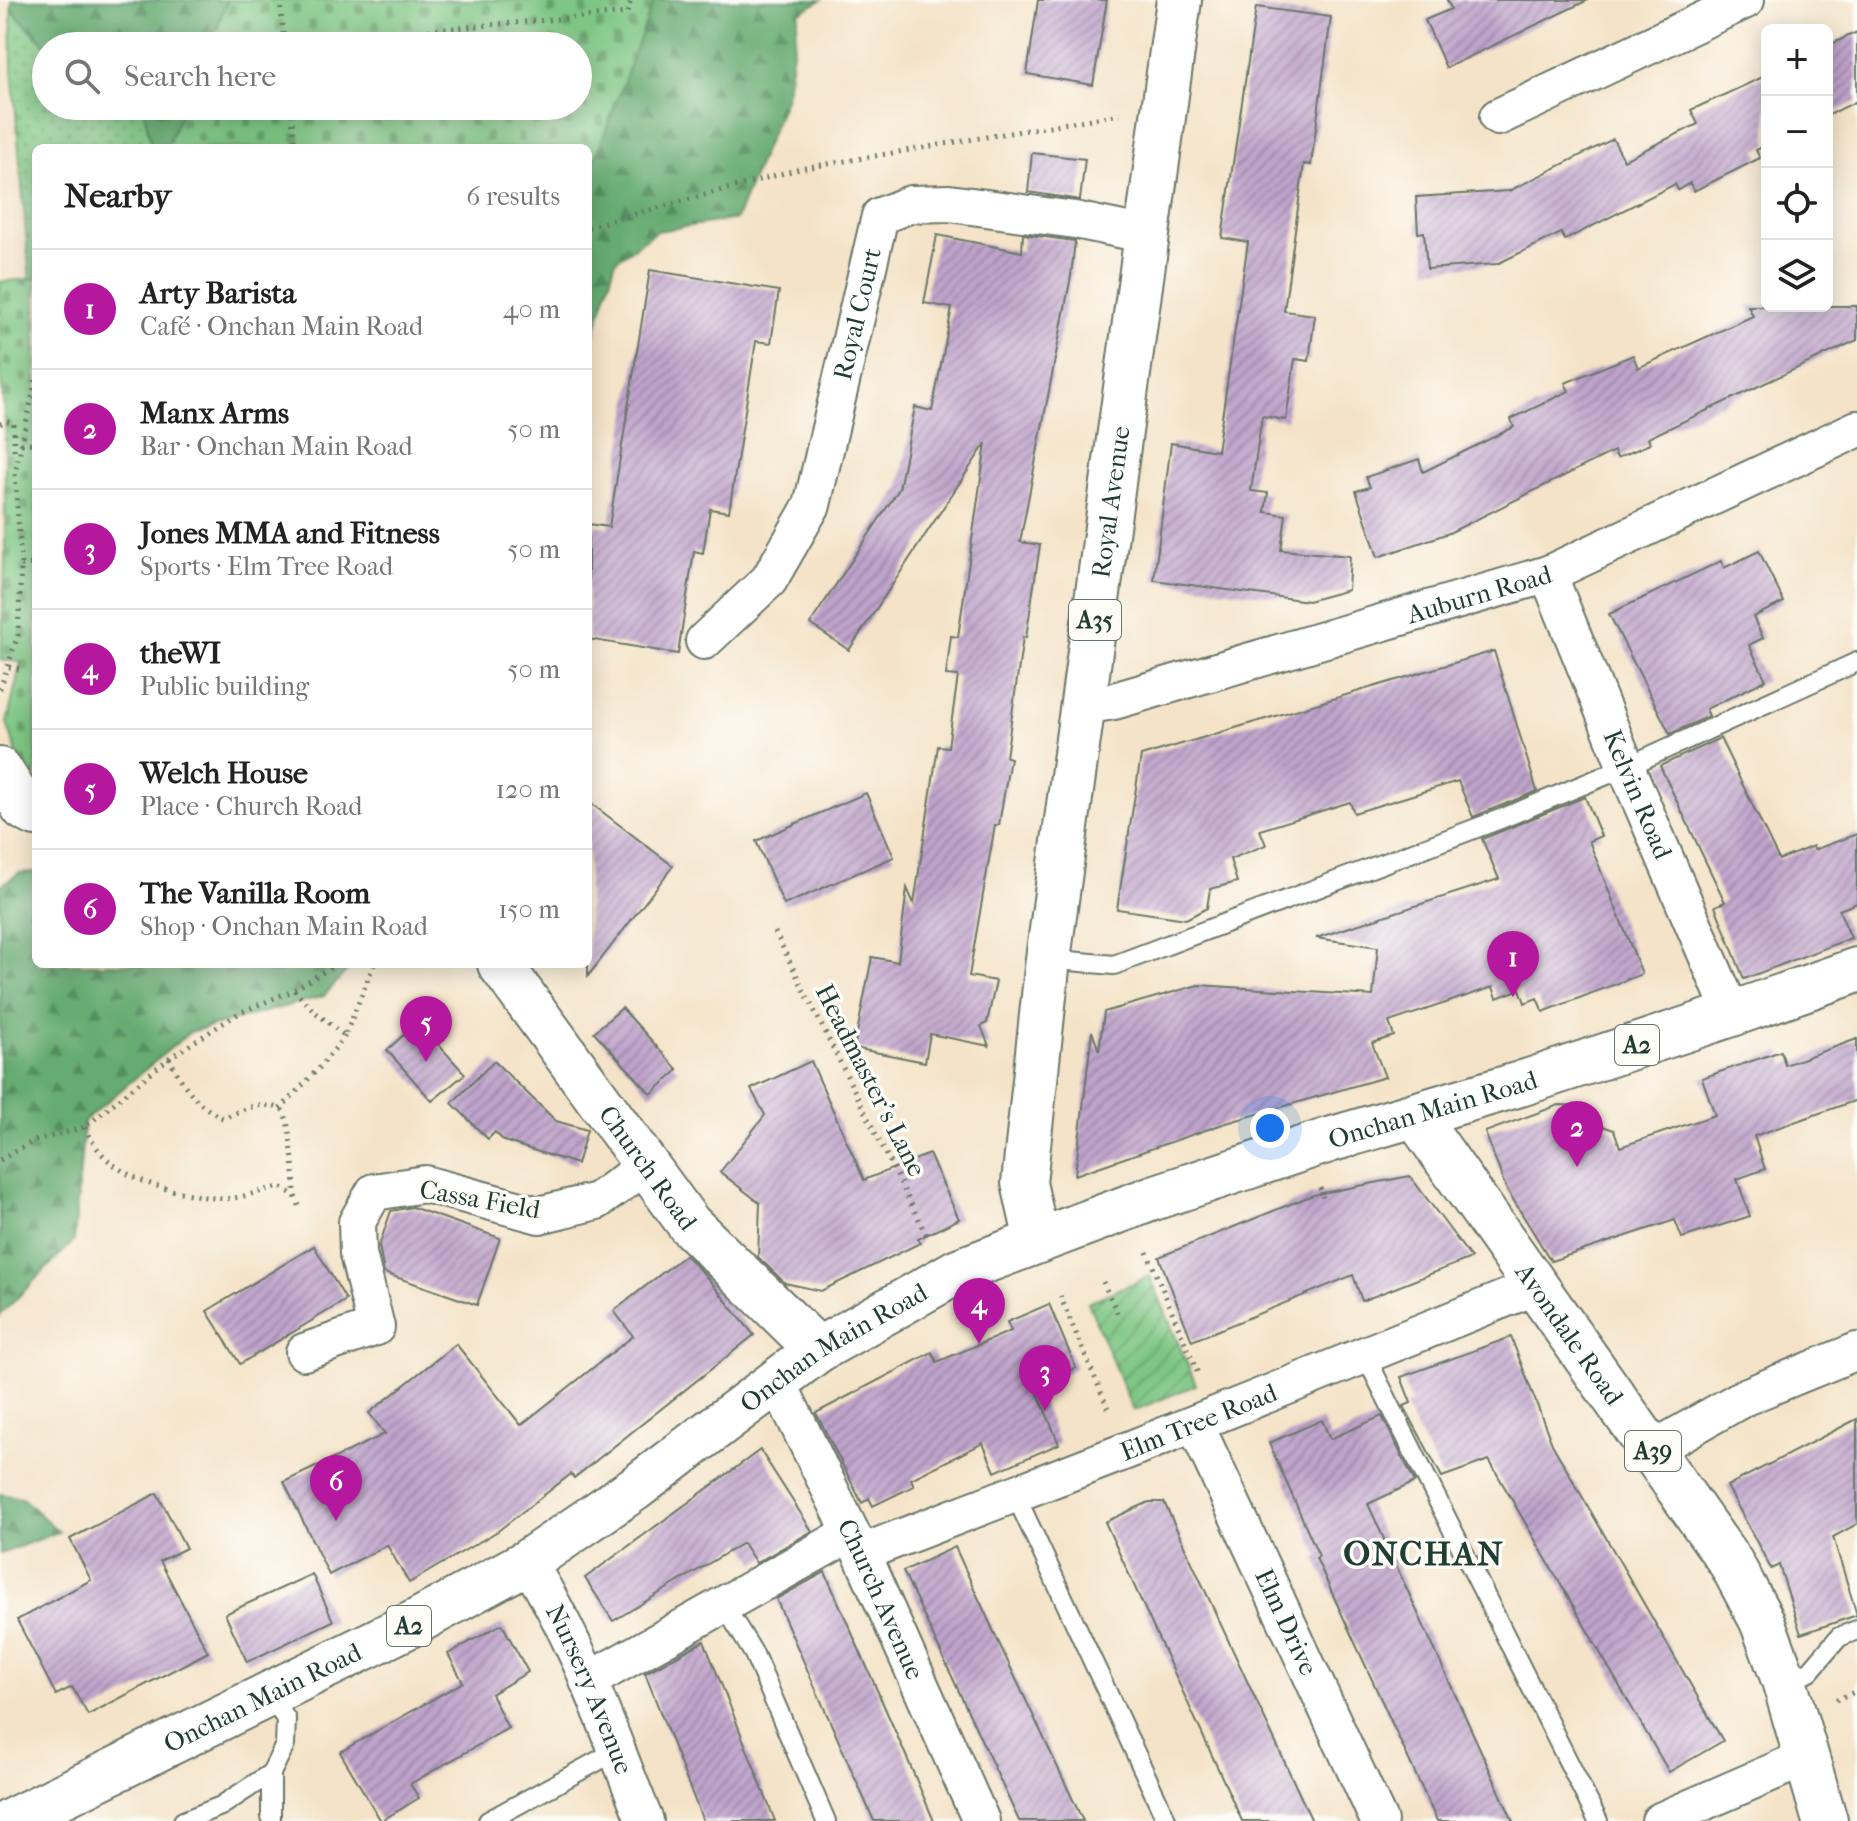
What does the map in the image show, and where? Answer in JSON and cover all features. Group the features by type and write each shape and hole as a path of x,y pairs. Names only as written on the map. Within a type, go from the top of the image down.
{"main road":[{"name":"Royal Avenue","path":"1037,1241 1024,1183 1048,959 1179,0"},
{"path":"0,770 24,808 32,812"},
{"name":"Church Road","path":"503,968 689,1224 818,1350"},
{"name":"Onchan Main Road","path":"11,1821 414,1623 527,1562 634,1489 818,1350 958,1271 1329,1140 1732,1014 1857,970"},
{"name":"Avondale Road","path":"1415,1115 1731,1563 1762,1621 1784,1680 1825,1821"}],"street":[{"path":"1498,117 1746,0"},
{"name":"Royal Court","path":"704,641 769,580 812,505 880,216 911,204 949,203 1075,220 1147,235"},
{"name":"Auburn Road","path":"1083,706 1114,701 1548,574 1857,429"},
{"name":"Kelvin Road","path":"1548,574 1626,767 1732,1014"},
{"name":"Cassa Field","path":"304,1352 376,1327 358,1254 357,1222 374,1192 425,1184 539,1215 597,1201 647,1165"},
{"name":"Elm Tree Road","path":"588,1681 724,1605 856,1543 1015,1494 1534,1287"},
{"path":"1652,1450 1745,1397 1857,1351"},
{"name":"Church Avenue","path":"776,1379 856,1543 981,1821"},
{"name":"Elm Drive","path":"1195,1424 1379,1821"},
{"name":"Nursery Avenue","path":"527,1562 545,1590 588,1681 645,1821"},
{"path":"1660,1821 1805,1758"}],"lane":[{"path":"1048,959 1114,965 1503,818 1626,767 1857,662"},
{"path":"1365,1355 1598,1821"},
{"path":"1015,1494 1167,1821"},
{"path":"724,1605 754,1654 826,1821"},
{"path":"1784,1680 1810,1671 1839,1637 1857,1630"},
{"path":"268,1694 286,1719 285,1745 271,1773 271,1817"},
{"path":"488,1821 616,1751"},
{"path":"183,1821 221,1806 271,1773"}],"path":[{"path":"280,0 283,32"},
{"path":"417,32 627,13 631,0"},
{"path":"592,226 799,169 1164,105"},
{"path":"292,120 295,144"},
{"path":"0,689 18,635 21,565 15,473 32,396"},
{"path":"0,424 5,421 14,423 14,450 20,452"},
{"path":"21,444 32,443"},
{"path":"21,565 32,564"},
{"path":"9,667 19,669"},
{"name":"Headmaster's Lane","path":"775,932 932,1246"},
{"path":"0,1160 34,1141 85,1127 169,1058 239,1013 294,990 330,968"},
{"path":"280,1109 345,1036 372,968"},
{"path":"294,990 345,1036"},
{"path":"169,1058 181,1081 210,1113 223,1118 241,1109 268,1105 280,1109 285,1115 292,1146 295,1196 301,1210"},
{"path":"85,1127 106,1157 126,1174 153,1187 214,1199 234,1198 281,1187 295,1196"},
{"path":"1147,1252 1185,1342"},
{"path":"1103,1282 1118,1315"},
{"path":"1060,1296 1095,1379"}],"green space":[{"path":"12,0 228,0 215,32 33,32 11,9"},
{"path":"228,0 654,0 592,167 592,144 168,144 178,120 592,120 592,32 215,32"},
{"path":"654,0 821,0 799,13 786,96 736,219 657,231 616,260 592,342 592,167"},
{"path":"11,9 33,32 32,120 146,120 151,144 32,144 30,279 12,68"},
{"path":"146,120 178,120 168,144 151,144"},
{"path":"32,278 32,773 17,754 7,723 21,662 1,660 5,421 0,367 0,282"},
{"path":"32,872 32,968 349,968 324,996 190,1032 84,1121 74,1241 0,1315 0,886 19,873"},
{"path":"1150,1276 1196,1385 1133,1411 1088,1302"},
{"path":"0,1494 22,1498 59,1532 0,1554"}],"building":[{"path":"1038,0 1107,0 1093,85 1027,74"},
{"path":"1447,0 1588,0 1446,68 1425,20 1451,9"},
{"path":"1256,7 1331,17 1311,165 1304,164 1284,311 1315,315 1309,361 1295,359 1286,420 1262,416 1251,491 1268,493 1265,512 1286,515 1281,550 1350,556 1348,590 1308,601 1154,580 1171,443 1217,451 1248,242 1222,238"},
{"path":"1857,32 1857,101 1833,113 1833,96 1833,43"},
{"path":"1761,78 1761,148 1756,150 1760,158 1694,191 1690,183 1678,190 1675,184 1565,240 1561,233 1497,264 1427,269 1424,232 1418,233 1416,197 1509,191 1613,139 1624,160 1698,124 1691,110"},
{"path":"1032,153 1085,159 1080,200 1028,192"},
{"path":"1023,234 1075,241 1020,542 1040,545 1026,638 1023,637 1006,757 1010,758 999,825 995,825 969,976 996,981 987,1023 981,1026 989,1046 930,1034 925,1062 854,1048 872,957 898,962 907,888 914,904 938,746 948,747 958,676 946,675 951,636 958,637 986,443 849,650 810,624 899,489 915,407 932,411 952,308 924,303 937,235 1022,252"},
{"path":"650,270 779,291 771,343 756,341 729,512 710,509 703,553 694,551 678,654 592,640 592,525 609,527"},
{"path":"1748,306 1761,306 1761,312 1833,312 1833,306 1857,306 1857,340 1648,438 1650,444 1617,458 1614,451 1449,533 1378,557 1356,491 1370,487 1366,477 1419,459 1423,472 1514,427 1511,419 1569,391 1565,383 1633,355 1638,368 1753,316"},
{"path":"1759,551 1784,602 1753,617 1763,638 1749,645 1766,680 1706,709 1709,716 1670,734 1609,614 1721,561 1724,568"},
{"path":"1494,651 1537,791 1473,817 1458,781 1354,813 1350,802 1260,830 1266,845 1230,859 1237,882 1210,889 1207,908 1186,919 1117,909 1141,756"},
{"path":"1720,738 1779,860 1813,846 1814,850 1857,834 1857,903 1839,910 1851,938 1744,979 1715,906 1725,902 1660,766"},
{"path":"866,793 894,857 784,905 756,841"},
{"path":"1585,797 1601,836 1589,841 1642,974 1543,1012 1537,998 1525,1003 1520,989 1497,998 1493,987 1389,1022 1394,1036 1372,1043 1385,1077 1223,1124 1075,1175 1092,1031 1099,1051 1104,1012 1198,985 1373,996 1378,947 1316,938 1499,879 1482,839"},
{"path":"592,804 673,866 588,976 588,968 592,968"},
{"path":"622,1008 678,1070 651,1094 594,1032"},
{"path":"418,1022 465,1074 432,1101 387,1050"},
{"path":"1857,1039 1857,1100 1754,1136 1765,1169 1737,1179 1750,1216 1682,1238 1675,1220 1551,1261 1506,1188 1485,1132 1559,1105 1585,1106 1591,1122 1614,1130 1620,1147 1715,1115 1702,1078 1781,1051 1785,1065"},
{"path":"494,1061 556,1121 587,1130 577,1164 504,1141 495,1132 488,1139 452,1103"},
{"path":"811,1061 864,1180 929,1154 959,1219 918,1239 920,1243 821,1291 785,1283 758,1257 760,1203 720,1172 765,1115 751,1089"},
{"path":"1410,1176 1471,1258 1362,1301 1353,1275 1192,1341 1159,1257 1313,1195"},
{"path":"412,1207 500,1238 477,1305 384,1273 379,1246 391,1211"},
{"path":"314,1246 346,1300 240,1364 207,1311"},
{"path":"685,1255 754,1335 574,1478 571,1474 498,1531 409,1583 387,1545 329,1575 284,1482 385,1434 369,1413 456,1344 521,1425 633,1336 614,1311"},
{"path":"1049,1304 1076,1368 1035,1386 1059,1444 995,1472 983,1443 911,1479 914,1486 873,1506 869,1498 862,1503 816,1413 932,1352 937,1362 1011,1331 1007,1322"},
{"path":"1511,1337 1552,1444 1723,1741 1669,1772 1489,1460 1442,1477 1404,1406 1411,1403 1401,1377"},
{"path":"1382,1416 1415,1482 1368,1504 1513,1821 1437,1821 1316,1558 1319,1556 1269,1443 1322,1420 1330,1439"},
{"path":"1857,1419 1857,1524 1833,1537 1857,1615 1801,1634 1779,1565 1771,1569 1727,1486"},
{"path":"760,1450 812,1531 756,1563 743,1543 613,1621 585,1578"},
{"path":"157,1493 186,1548 160,1561 208,1652 88,1715 72,1687 56,1695 17,1620 91,1580 70,1539"},
{"path":"1149,1502 1164,1502 1312,1821 1242,1821 1105,1522"},
{"path":"955,1547 1083,1821 1019,1821 903,1571"},
{"path":"825,1572 934,1821 874,1821 776,1599"},
{"path":"312,1574 333,1621 247,1662 225,1614"},
{"path":"502,1624 528,1672 491,1694 508,1728 410,1784 419,1798 381,1821 340,1752 463,1682 448,1654"},
{"path":"704,1641 775,1821 703,1821 691,1791 645,1673"}],"place":[{"name":"Arty Barista","path":"1513,997"},
{"name":"Welch House","path":"426,1062"},
{"name":"Manx Arms","path":"1577,1167"},
{"name":"theWI","path":"979,1344"},
{"name":"Jones MMA and Fitness","path":"1045,1411"},
{"name":"The Vanilla Room","path":"336,1521"}],"district":[{"name":"ONCHAN","path":"1424,1553"}]}
